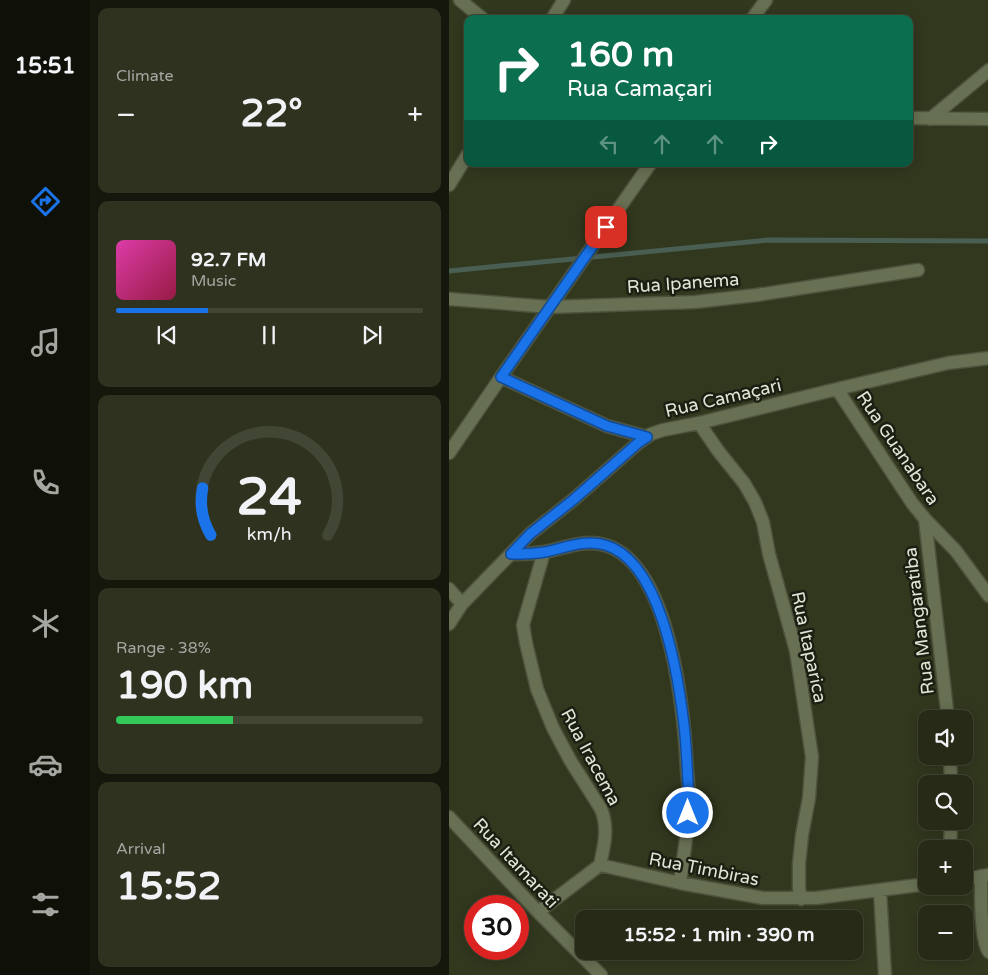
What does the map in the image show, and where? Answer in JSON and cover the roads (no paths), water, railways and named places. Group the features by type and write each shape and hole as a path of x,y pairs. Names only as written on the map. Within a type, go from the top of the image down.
{"street":[{"path":"460,0 478,15"},
{"path":"555,15 564,0"},
{"path":"756,15 766,0"},
{"path":"930,119 988,70"},
{"path":"913,118 988,118"},
{"path":"449,185 464,161"},
{"path":"449,453 648,167"},
{"name":"Rua Ipanema","path":"449,299 550,307 704,301 757,295 918,270"},
{"name":"Rua Camaçari","path":"449,624 462,604 530,534 647,437 663,430 699,423 837,388 948,363 988,358"},
{"path":"501,377 607,426 647,437"},
{"name":"Rua Guanabara","path":"837,388 902,489 925,519 956,551 988,596"},
{"name":"Rua Itaparica","path":"699,423 744,483 755,502 763,522 769,554 796,650 812,757 809,798 799,864 801,899"},
{"name":"Rua Mangaratiba","path":"925,519 947,710"},
{"path":"511,554 544,552 577,544 591,543 604,545 618,550 629,560 653,595 673,658 685,736 689,800 680,884"},
{"name":"Rua Iracema","path":"544,552 523,625 526,642 537,688 553,728 605,817 605,840 600,865"},
{"path":"449,589 462,604"},
{"name":"Rua Itamarati","path":"449,817 538,912 601,975"},
{"path":"538,912 600,865"},
{"name":"Rua Timbiras","path":"600,865 680,884 757,897 816,898 918,885"},
{"path":"985,875 983,933 988,952"},
{"path":"880,890 885,975"}],"waterway":[{"path":"449,271 768,240 989,241"}]}
